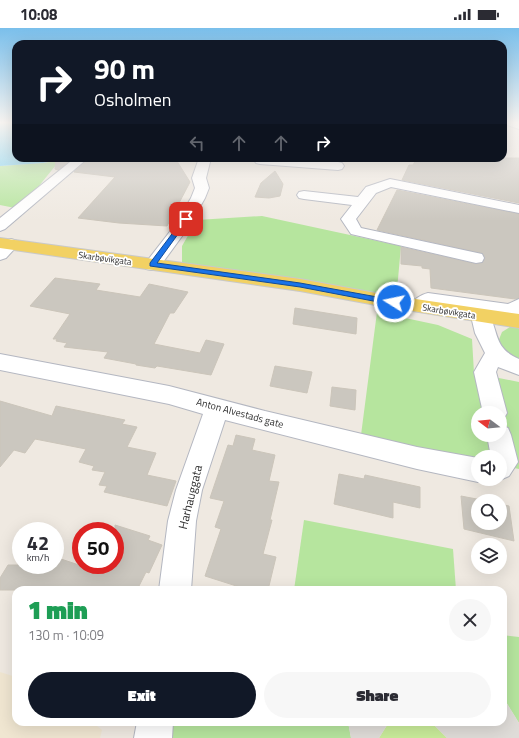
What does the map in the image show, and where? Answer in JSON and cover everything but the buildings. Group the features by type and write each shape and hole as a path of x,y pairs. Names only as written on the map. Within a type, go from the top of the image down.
{"main road":[{"name":"Skarbøvikgata","path":"4,248 152,265 300,285 419,306 519,321"}],"street":[{"path":"0,226 77,162"},
{"path":"152,265 180,228 198,199 202,188 199,178 204,162"},
{"path":"286,162 338,166"},
{"path":"476,258 356,231 348,219 370,190 390,183 519,208"},
{"path":"304,195 361,202"},
{"path":"419,306 428,299 511,311 519,305"},
{"path":"482,316 485,334 495,353 503,360 519,367"},
{"path":"493,406 485,372 495,353"},
{"name":"Anton Alvestads gate","path":"0,362 101,383 169,395 265,421 381,449 471,468"},
{"name":"Harhauggata","path":"175,586 182,521 189,490 217,407"},
{"path":"153,738 155,726"}],"shaded area":[{"path":"0,672 12,676 12,726 97,726 102,730 100,738 0,738"},
{"path":"507,704 519,723 519,738 447,738 435,726 507,726"},
{"path":"349,726 386,726 379,738 351,738"}],"green space":[{"path":"58,162 30,197 15,208 0,205 0,166"},
{"path":"262,216 401,246 397,290 411,292 410,299 182,263 182,246 197,220"},
{"path":"377,312 438,325 472,339 474,373 519,382 519,469 507,466 507,450 471,450 471,459 361,435"},
{"path":"513,325 519,326 519,360 501,350 498,342 502,332"},
{"path":"304,520 453,549 456,586 295,586"},
{"path":"507,636 519,637 519,723 507,704"},
{"path":"165,726 349,726 351,738 163,738"},
{"path":"386,726 435,726 447,738 379,738"}],"water":[{"path":"0,155 12,155 12,162 48,162 43,163 0,166"}],"route":[{"path":"186,219 152,265 300,285 394,302"}]}
